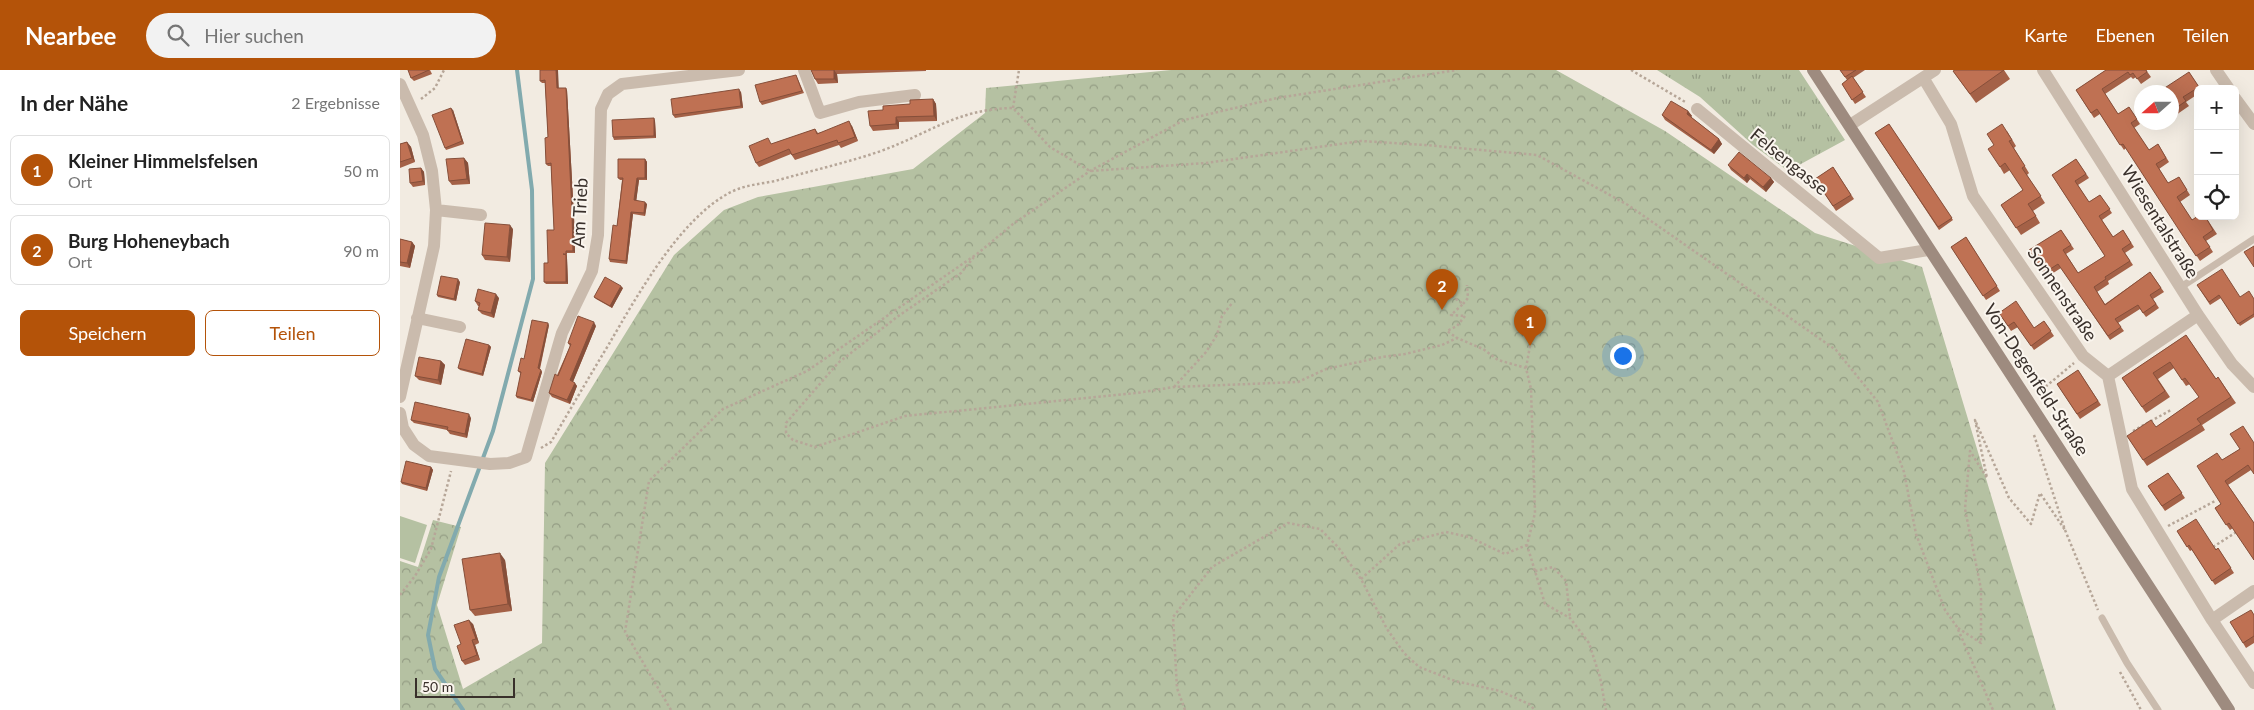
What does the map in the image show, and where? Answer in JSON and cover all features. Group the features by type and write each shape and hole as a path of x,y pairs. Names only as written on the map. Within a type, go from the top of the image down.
{"main road":[{"name":"Von-Degenfeld-Straße","path":"1813,70 1850,125 1928,250 2028,400 2229,710"}],"street":[{"name":"Am Trieb","path":"526,457 562,333 592,271 598,235 601,110 608,94 622,84 739,70"},
{"path":"804,70 820,113 859,102 915,95"},
{"path":"1850,125 1924,79 1935,70"},
{"name":"Wiesentalstraße","path":"2043,70 2198,315 2232,364 2254,387"},
{"path":"2216,70 2226,85"},
{"name":"Sonnenstraße","path":"1924,79 1951,124 1973,196 2083,356 2108,376"},
{"path":"400,84 423,134 432,170 436,210 434,246 400,397"},
{"path":"2239,103 2254,124"},
{"name":"Felsengasse","path":"1697,109 1879,258 1928,250"},
{"path":"436,210 481,214"},
{"path":"2198,315 2108,376 2132,489 2212,620 2254,683"},
{"path":"417,318 460,326"},
{"path":"400,413 403,428 414,445 430,456 490,464 509,463 526,457"},
{"path":"2212,620 2254,591"}],"lane":[{"path":"2181,287 2254,239"},
{"path":"2102,618 2158,710"}],"path":[{"path":"410,105 428,96 435,88 444,70"},
{"path":"1013,108 1019,70"},
{"path":"672,710 625,632 649,481 723,409 807,371 977,254 1012,224 1090,171 1184,120 1277,98 1457,70"},
{"path":"1631,70 1697,109"},
{"path":"526,457 551,442 629,310 673,244 708,208 730,192 882,150 952,118 989,108 1013,108 1050,147 1090,171 1206,162 1361,141 1537,155 1628,205 1836,350 1878,402 1904,472 1916,534 1945,610 1957,628 1993,710"},
{"path":"977,254 960,273 897,317 838,363 786,423 786,433 793,440 815,447 905,416 1043,403 1174,387 1298,382 1326,369 1405,354 1442,345 1457,338"},
{"path":"1467,285 1468,298 1450,315 1466,316 1457,326 1447,331 1457,338 1483,349 1498,360 1526,368"},
{"path":"1448,286 1452,296 1462,304"},
{"path":"1174,387 1206,352 1217,335 1222,316 1233,302"},
{"path":"1530,346 1526,368 1531,389 1535,513 1527,545 1545,604 1570,618 1589,643 1600,677 1606,710"},
{"path":"2028,400 2083,356"},
{"path":"2121,438 2171,410"},
{"path":"2039,418 2033,431 2064,530 2102,618"},
{"path":"1957,628 1981,643 1981,589 1965,508 1970,451 1987,478 1975,420 2009,498 2031,524 2040,493 2064,530"},
{"path":"400,595 415,576 431,549 460,460"},
{"path":"2158,532 2215,501"},
{"path":"1185,710 1177,688 1173,617 1212,567 1288,524 1320,529 1338,547 1361,579 1388,629 1404,653 1420,667 1456,681 1500,691 1529,704 1535,710"},
{"path":"2205,552 2238,531"},
{"path":"1361,579 1400,544 1446,532 1469,537 1505,554 1527,545"},
{"path":"1535,571 1553,567 1566,581 1570,618"}],"green space":[{"path":"1171,70 1556,70 1665,131 1815,233 1922,267 2056,710 400,710 400,561 418,567 433,520 461,527 437,605 463,689 542,643 545,463 674,255 724,210 758,197 913,169 985,113 986,88"},
{"path":"1657,70 1799,70 1845,140 1788,171 1753,145 1700,97"},
{"path":"400,516 427,525 415,563 400,558"}],"building":[{"path":"408,70 429,70 411,78"},
{"path":"540,70 556,70 557,88 566,88 573,251 566,251 566,254 563,254 566,255 566,282 544,282 544,263 548,263 547,230 554,230 551,163 546,164 545,138 548,137 545,80 540,81"},
{"path":"811,70 834,70 834,79 815,79"},
{"path":"1840,70 1856,70 1845,77"},
{"path":"2004,70 1970,94 1953,71"},
{"path":"2106,70 2146,70 2147,72 2137,79 2133,73 2130,75 2128,72 2102,89 2118,114 2129,107 2134,114 2134,121 2131,123 2134,130 2149,150 2158,144 2166,158 2156,164 2168,183 2179,177 2187,190 2177,197 2192,220 2207,220 2213,230 2203,237 2210,247 2196,256 2123,144 2120,145 2097,109 2091,113 2076,90"},
{"path":"2189,72 2198,85 2194,85 2194,90 2183,97 2186,101 2179,106 2179,85 2169,85"},
{"path":"796,75 802,91 760,102 755,85"},
{"path":"1852,76 1863,92 1852,100 1842,84"},
{"path":"739,89 741,106 673,115 671,99"},
{"path":"933,99 934,116 896,117 896,124 870,126 868,111 883,110 883,106 910,104 910,100"},
{"path":"1671,101 1688,111 1687,114 1719,139 1711,150 1662,115"},
{"path":"451,108 462,141 445,148 432,115"},
{"path":"654,118 654,136 613,137 612,120"},
{"path":"849,121 855,137 838,143 837,140 792,155 789,149 756,163 749,146 768,138 771,144 815,129 817,134"},
{"path":"1889,124 1952,218 1938,227 1875,133"},
{"path":"2002,124 2012,140 2009,141 2025,166 2022,168 2041,196 2028,204 2036,216 2016,228 2001,205 2023,190 2005,163 2000,167 1988,149 1994,145 1987,134"},
{"path":"407,142 412,158 400,162 400,144"},
{"path":"1739,152 1771,178 1763,187 1747,174 1744,178 1728,165"},
{"path":"464,158 467,179 449,181 446,159"},
{"path":"618,159 645,159 645,178 637,178 634,200 645,202 644,213 631,212 626,261 609,259 613,225 617,226 623,178 618,178"},
{"path":"2076,159 2086,174 2075,181 2089,202 2100,195 2110,209 2099,216 2113,237 2123,230 2131,243 2122,249 2130,261 2105,277 2106,279 2094,287 2105,305 2150,272 2161,288 2150,295 2156,304 2143,313 2138,305 2115,319 2121,327 2108,336 2058,264 2044,273 2029,250 2061,230 2071,245 2063,250 2078,273 2105,256 2052,175"},
{"path":"1833,167 1851,195 1833,206 1815,179"},
{"path":"421,168 423,181 410,183 409,169"},
{"path":"485,223 510,225 507,257 482,255"},
{"path":"1966,237 1997,286 1983,296 1951,247"},
{"path":"400,239 412,242 407,263 400,262"},
{"path":"2254,246 2254,267 2244,252"},
{"path":"2222,269 2240,297 2249,291 2254,299 2254,314 2238,324 2219,295 2209,302 2197,285"},
{"path":"441,276 458,279 454,299 437,295"},
{"path":"605,277 621,286 610,306 594,297"},
{"path":"478,289 496,294 491,313 478,310 480,303 475,301"},
{"path":"2016,301 2034,328 2044,321 2051,331 2031,346 2014,322 2008,326 1999,313"},
{"path":"578,316 594,322 570,380 575,383 567,400 549,393 555,374 558,376 571,344 568,343"},
{"path":"532,320 548,323 538,368 541,370 531,400 516,396 521,372 518,371 521,358 524,359"},
{"path":"2186,335 2216,379 2218,377 2231,397 2197,419 2201,424 2143,460 2127,436 2151,420 2156,427 2199,397 2185,378 2182,380 2170,362 2153,373 2165,391 2142,407 2122,378"},
{"path":"466,339 489,345 482,374 458,368"},
{"path":"419,357 441,361 438,380 415,376"},
{"path":"2078,370 2098,401 2077,414 2057,384"},
{"path":"415,402 469,414 465,434 447,430 448,427 411,420"},
{"path":"2243,426 2254,443 2254,474 2248,465 2225,481 2254,523 2254,560 2229,523 2226,525 2215,508 2221,504 2197,466 2217,453 2222,460 2240,449 2230,434"},
{"path":"406,461 431,467 426,488 401,482"},
{"path":"2168,473 2182,493 2162,506 2148,486"},
{"path":"2196,519 2216,550 2218,548 2231,568 2212,581 2189,545 2187,547 2177,531"},
{"path":"500,553 508,604 470,610 462,559"},
{"path":"2251,610 2254,615 2254,636 2243,643 2230,622"},
{"path":"469,620 476,639 472,640 477,655 462,661 457,646 461,644 454,625"}],"waterway":[{"path":"463,710 435,669 428,635 439,577 493,431 533,279 532,190 517,70"}],"place":[{"name":"Burg Hoheneybach","path":"1442,310"},
{"name":"Kleiner Himmelsfelsen","path":"1530,346"}]}
